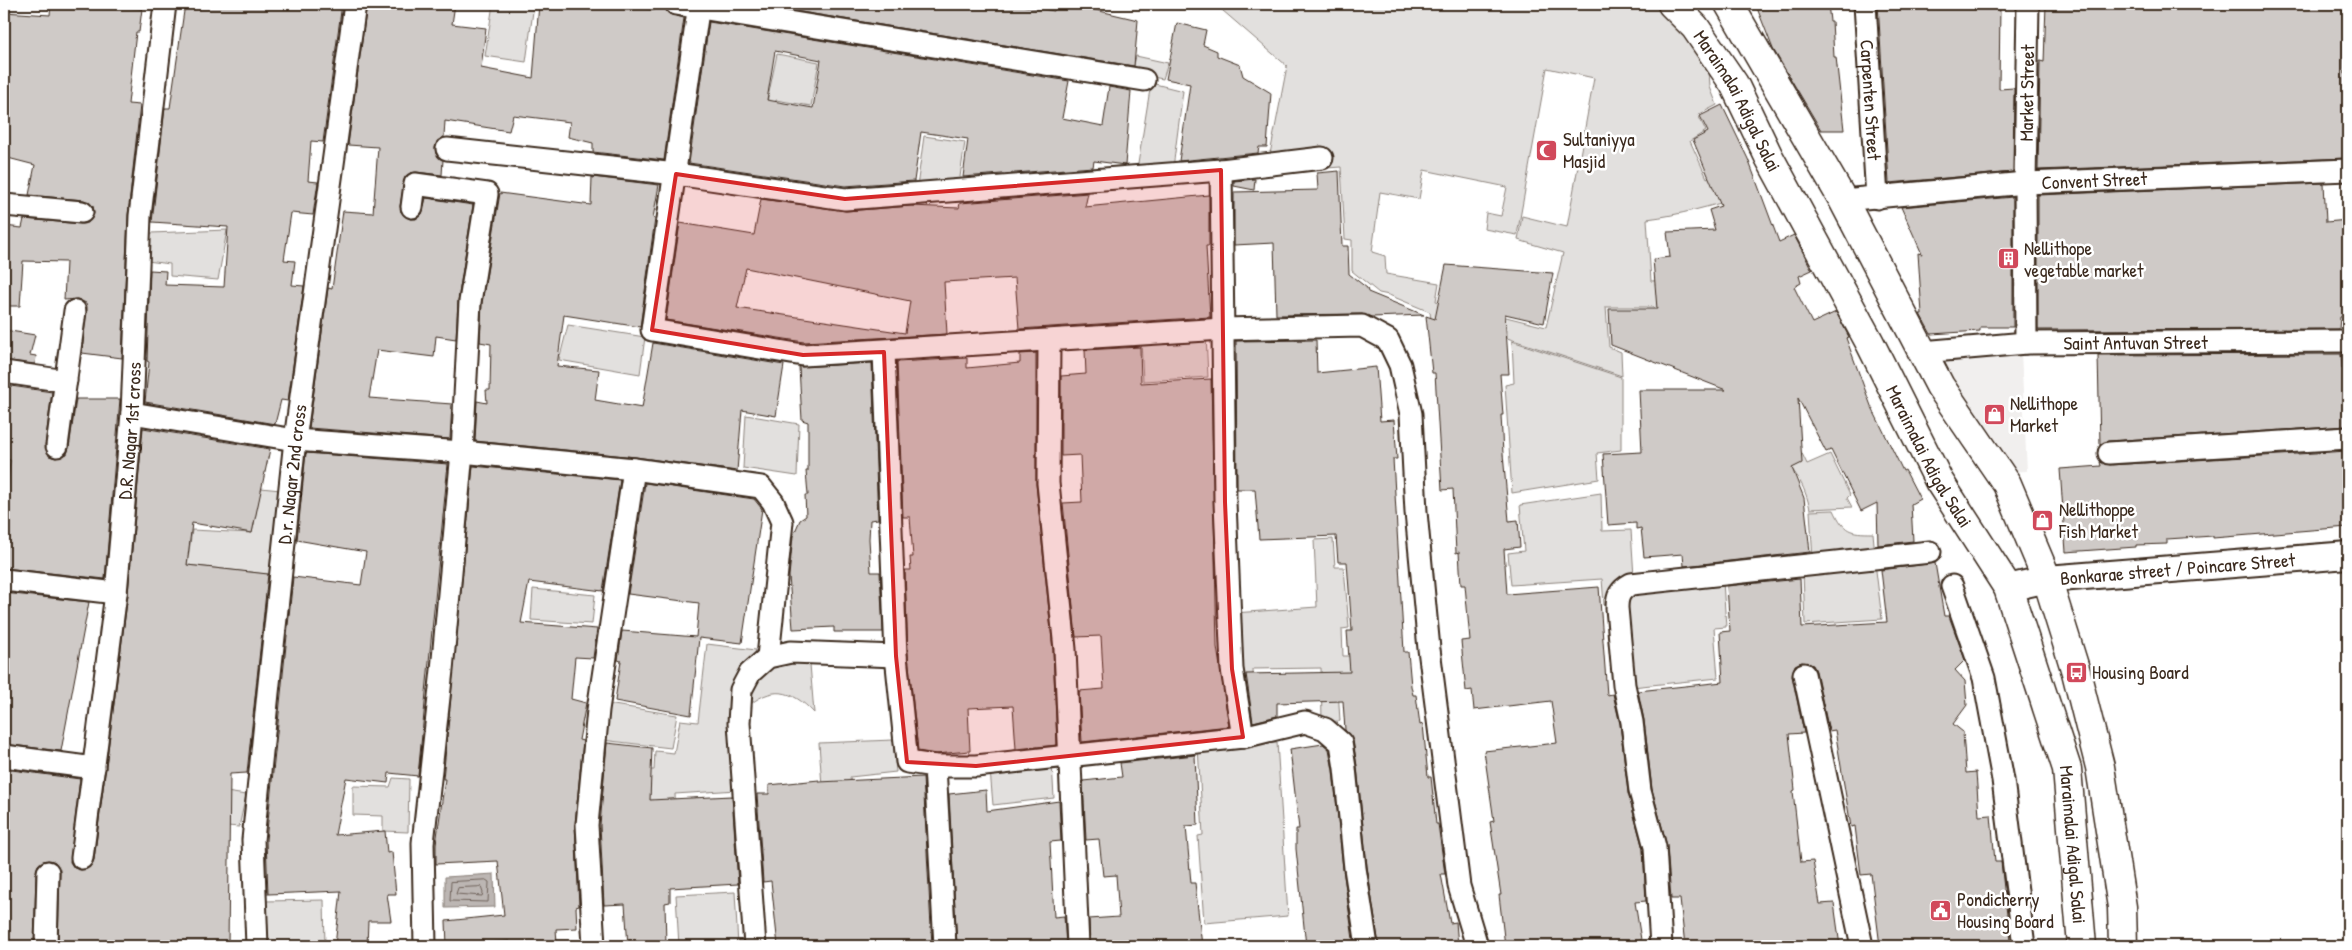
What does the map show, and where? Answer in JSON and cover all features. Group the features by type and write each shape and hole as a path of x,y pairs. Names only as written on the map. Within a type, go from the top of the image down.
{"main road":[{"name":"Maraimalai Adigal Salai","path":"1672,4 1695,26 1734,84 1769,157 1870,342 1938,481 2008,588 2067,769 2082,946"},
{"name":"Maraimalai Adigal Salai","path":"1729,4 1843,200 1940,386 2007,484 2047,579 2076,672 2100,767 2122,907 2123,946"}],"street":[{"name":"D.R. Nagar 1st cross","path":"82,858 116,593 132,413 140,216 164,4"},
{"name":"D.r. Nagar 2nd cross","path":"257,946 253,840 295,440 355,4"},
{"path":"676,4 699,5 1144,80"},
{"name":"Carpenten Street","path":"1865,4 1878,198"},
{"name":"Market Street","path":"2026,344 2025,183 2028,4"},
{"path":"699,5 652,330 803,355 884,352 1222,329 1362,326 1388,340 1400,365 1411,414 1416,512 1429,649 1459,886 1477,946"},
{"path":"447,149 676,174 845,200 1221,170 1322,158"},
{"path":"1221,170 1225,502 1232,669 1243,737"},
{"name":"Convent Street","path":"1843,200 2025,183 2348,170"},
{"path":"412,207 415,184 487,194 470,302 462,452 442,670 423,843 425,946"},
{"path":"4,205 82,212"},
{"path":"57,446 75,311"},
{"path":"1049,341 1048,483 1064,650 1071,756 1078,946"},
{"name":"Saint Antuvan Street","path":"1922,352 2026,344 2348,341"},
{"path":"884,352 896,656 907,762 935,766 976,766 1243,737 1306,722 1325,729 1341,743 1355,868 1367,946"},
{"path":"4,372 66,381"},
{"path":"132,413 295,440 462,452 634,469 761,487 773,502 782,522 768,657"},
{"path":"2109,453 2348,438"},
{"path":"594,946 587,825 598,710 634,469"},
{"path":"1661,946 1655,847 1640,791 1632,722 1624,686 1617,608 1617,599 1623,588 1631,584 1930,552"},
{"name":"Bonkarae street / Poincare Street","path":"2008,588 2047,579 2348,555"},
{"path":"4,580 116,593"},
{"path":"1952,586 1984,678 2003,780 2024,946"},
{"path":"755,946 738,704 741,690 750,673 768,657 791,652 896,656"},
{"path":"1804,674 1862,946"},
{"path":"4,756 94,768"},
{"path":"935,766 945,946"},
{"path":"46,946 48,872"}],"highlighted area":[{"path":"1221,170 1225,502 1232,669 1243,737 976,766 907,762 896,656 884,352 803,355 652,330 676,174 845,199"}],"shaded area":[{"path":"493,4 534,4 526,62 485,56"},
{"path":"1215,4 1655,4 1682,31 1709,71 1710,87 1717,105 1698,115 1706,131 1690,141 1707,178 1745,160 1742,197 1683,213 1647,219 1651,281 1672,280 1725,287 1654,312 1654,307 1606,307 1609,347 1621,352 1622,376 1507,338 1507,330 1475,332 1474,309 1546,327 1563,253 1518,240 1522,216 1567,227 1594,78 1547,68 1517,235 1484,229 1486,213 1501,216 1507,187 1424,170 1419,199 1380,192 1372,252 1385,256 1386,274 1439,283 1436,301 1472,310 1432,328 1430,312 1389,295 1379,293 1352,271 1352,240 1345,239 1341,167 1327,168 1327,148 1270,154 1287,66"},
{"path":"777,54 819,62 811,106 776,100 771,128 694,104 700,72 710,80 767,102"},
{"path":"1136,56 1168,63 1163,79 1132,73"},
{"path":"1151,83 1183,91 1173,168 1137,170"},
{"path":"924,136 965,142 959,184 917,187"},
{"path":"227,230 218,280 170,276 170,264 147,261 151,233"},
{"path":"568,325 645,337 640,374 559,360"},
{"path":"1206,335 1208,377 1143,381 1141,340"},
{"path":"1512,341 1621,377 1621,450 1597,453 1599,479 1512,493 1505,385 1514,383"},
{"name":"Nellithope Market","path":"2021,352 2027,471 1989,473 1938,357"},
{"path":"746,415 799,424 797,476 743,468"},
{"path":"1791,430 1807,464 1830,454 1850,495 1847,498 1852,507 1810,509 1803,488 1794,472 1768,442"},
{"path":"261,488 290,491 274,575 187,565 192,530 252,533"},
{"path":"1601,493 1602,531 1631,530 1634,577 1609,605 1604,605 1602,579 1511,585 1508,553 1524,551 1520,505"},
{"path":"1834,510 1841,523 1849,530 1873,533 1875,555 1813,561 1810,511"},
{"path":"1333,539 1335,567 1344,567 1349,628 1342,629 1343,656 1350,656 1353,687 1338,689 1340,721 1322,722 1321,668 1253,669 1254,696 1242,696 1234,613 1317,607 1314,540"},
{"path":"1875,563 1882,619 1805,624 1803,572"},
{"path":"1723,581 1726,627 1714,628 1718,678 1632,687 1626,598 1631,592"},
{"path":"533,589 595,595 592,624 531,620"},
{"path":"707,644 756,650 737,790 675,794 677,838 643,798 646,770 654,770 655,751 674,753 680,720 698,722"},
{"path":"790,659 810,664 814,713 798,699 781,693 764,696 746,708 748,694 771,663"},
{"path":"607,704 677,715 671,748 602,740"},
{"path":"893,740 896,772 850,777 854,815 824,815 819,743"},
{"path":"1277,742 1288,916 1204,923 1198,836 1203,835 1198,746"},
{"path":"1052,763 1054,798 993,805 990,770"},
{"path":"393,778 409,779 408,832 383,831 383,816 353,815 353,786 390,787"},
{"path":"173,784 246,795 239,827 168,821"},
{"path":"735,892 738,946 679,946 676,895"},
{"path":"324,900 325,946 265,946 264,901"}],"water":[{"path":"494,874 495,907 445,908 445,877"}],"building":[{"path":"51,4 104,4 142,9 139,32 136,32 128,104 140,105 128,215 122,358 82,353 87,307 86,303 77,299 64,300 66,262 23,261 20,306 4,306 4,226 22,228 24,219 81,224 88,223 94,214 93,206 84,200 29,195 35,165 4,157 4,12 50,15"},
{"path":"185,4 342,4 323,142 311,141 308,181 318,182 313,215 291,213 284,260 295,261 292,285 304,286 288,401 281,400 275,424 145,402 149,362 147,361 150,270 166,271 165,285 224,287 228,227 152,222 165,108 170,108"},
{"path":"367,4 455,4 452,24 486,28 481,68 533,78 539,4 612,4 655,10 656,4 664,4 669,14 684,18 664,160 593,152 593,143 568,137 570,122 513,115 509,131 445,121 444,137 437,141 435,148 436,154 443,160 442,175 416,172 410,173 405,177 400,206 401,212 410,219 416,219 422,214 426,198 473,205 458,300 456,339 436,336 434,357 377,350 369,398 452,404 450,439 309,428 328,288 332,289 343,211 373,213 378,147 348,145"},
{"path":"752,4 1015,4 1054,11 1056,4 1088,4 1087,8 1138,20 1134,66"},
{"path":"1790,4 1828,4 1830,21 1832,21 1834,57 1836,57 1844,130 1821,130 1773,49 1757,8"},
{"path":"1878,4 2000,4 1999,89 2014,88 2013,172 1889,183"},
{"path":"2046,4 2342,4 2345,74 2348,74 2348,158 2038,170 2040,61 2044,62"},
{"path":"709,22 1069,81 1062,118 1103,126 1109,87 1131,91 1125,165 1094,161 1093,167 963,177 968,139 921,132 914,181 845,186 689,163","holes":["775,51 821,60 813,108 767,100"]},
{"path":"1177,23 1206,30 1203,45 1217,51 1217,56 1240,65 1243,76 1271,93 1267,147 1259,147 1258,153 1179,161 1190,84 1166,79"},
{"path":"1722,105 1748,159 1779,242 1794,235 1812,270 1799,276 1801,283 1794,287 1812,323 1836,312 1849,337 1846,338 1871,406 1903,471 1905,470 1920,499 1911,504 1913,541 1878,545 1877,503 1861,511 1831,450 1826,452 1798,398 1802,463 1792,468 1804,498 1810,552 1684,566 1683,554 1644,557 1641,528 1636,529 1636,523 1608,525 1603,454 1642,452 1639,390 1726,390 1611,345 1609,309 1657,309 1653,259 1670,257 1667,232 1715,230 1709,210 1721,206 1693,140 1708,132 1700,116"},
{"path":"1339,171 1342,246 1348,246 1349,274 1367,288 1368,292 1424,315 1372,317 1362,314 1276,315 1274,243 1234,245 1234,192 1318,190 1317,173"},
{"path":"592,177 659,185 653,218 655,219 640,327 564,315 557,366 599,370 595,400 642,408 653,343 784,365 776,416 742,410 737,471 636,457 475,441 477,401 487,403 486,390 490,390 491,344 480,342 482,303 500,193 591,205"},
{"path":"1255,179 1254,190 1234,186 1234,181"},
{"path":"2324,183 2326,222 2348,220 2348,316 2340,317 2339,329 2038,330 2038,195"},
{"path":"1088,193 1085,207 1209,195 1209,246 1206,246 1210,317 1019,329 1015,278 944,282 947,334 804,342 666,320 680,223 754,235 761,199 846,211 911,206 959,208 960,203","holes":["746,268 910,301 905,333 737,308"]},
{"path":"2013,197 2013,327 1980,327 1980,331 1931,334 1920,314 1922,314 1918,253 1922,254 1901,207"},
{"path":"1446,265 1553,273 1544,323 1505,314 1509,374 1500,374 1503,454 1509,521 1518,520 1520,547 1504,549 1507,594 1599,587 1607,695 1613,694 1620,724 1628,793 1643,849 1646,901 1635,902 1642,946 1505,946 1499,895 1501,895 1490,822 1494,821 1484,751 1557,743 1551,701 1474,710 1472,690 1466,691 1461,641 1470,640 1465,585 1461,585 1459,552 1456,553 1453,489 1442,490 1435,373 1432,373 1426,316 1435,319"},
{"path":"4,330 35,335 30,355 36,356 35,364 4,360"},
{"path":"1316,340 1317,373 1376,367 1380,421 1394,420 1397,459 1393,459 1404,652 1408,652 1411,686 1413,695 1416,695 1420,725 1423,724 1428,777 1431,777 1436,824 1438,824 1445,874 1441,874 1450,923 1456,922 1458,946 1379,946 1367,866 1357,766 1353,740 1345,730 1343,701 1277,703 1277,716 1253,722 1246,674 1350,672 1347,631 1352,631 1347,562 1338,562 1336,536 1259,539 1255,489 1237,489 1236,341"},
{"path":"1140,347 1141,383 1211,379 1217,647 1229,726 1082,742 1079,691 1104,689 1101,636 1076,637 1063,503 1082,502 1080,455 1061,456 1061,376 1086,374 1085,350"},
{"path":"1036,353 1036,484 1053,650 1057,745 1016,749 1013,706 968,708 970,751 936,754 918,751 908,655 905,570 911,570 910,557 913,557 910,517 903,517 897,362 967,358 967,368 1020,363 1020,354"},
{"path":"2341,354 2342,368 2348,368 2348,426 2108,441 2100,445 2098,355"},
{"path":"872,363 878,519 870,520 869,539 871,572 880,572 883,632 834,632 834,627 793,629 789,576 793,536 800,520 806,516 805,495 808,495 806,471 808,471 808,422 802,420 799,367"},
{"path":"4,385 52,392 45,445 49,456 56,458 67,454 76,399 120,399 105,579 4,568 4,526 10,460 4,459"},
{"path":"143,428 270,449 252,533 192,523 187,565 268,574 247,773 230,774 228,946 58,946 60,872 55,862 48,860 38,865 36,872 34,946 4,946 4,769 80,779 70,862 74,868 81,870 87,869 94,860 128,594"},
{"path":"2348,451 2348,527 2213,538 2213,536 2167,539 2167,544 2066,552 2060,469 2101,466 2100,462 2110,465"},
{"path":"306,453 448,464 418,776 389,773 388,783 346,778 335,835 385,831 387,853 392,852 396,894 387,894 391,921 368,921 367,946 335,946 341,891 268,894 266,840 293,577 361,585 366,552 297,540"},
{"path":"473,466 620,480 603,591 529,582 521,623 597,629 593,658 575,657 571,699 586,703 579,740 583,741 575,824 579,906 576,907 577,928 556,929 557,943 509,946 509,941 447,946 446,921 504,915 498,861 436,864 436,844 445,779 443,779"},
{"path":"645,483 754,499 762,509 742,643 699,638 691,715 615,701 621,661 618,660 622,631 696,637 699,603 628,594"},
{"path":"1935,563 1944,616 1949,616 1965,660 1955,670 1965,681 1967,705 1953,724 1963,732 1966,773 1976,772 1979,816 1991,815 1995,862 2001,862 2010,941 1966,946 1880,946 1871,874 1861,875 1855,826 1851,827 1835,730 1829,731 1816,671 1813,665 1802,662 1795,665 1792,676 1804,733 1789,734 1801,862 1813,861 1820,904 1834,903 1840,946 1685,946 1680,899 1671,899 1667,846 1652,789 1644,720 1638,691 1723,682 1720,632 1730,631 1727,586 1800,579 1802,627 1887,622 1881,570"},
{"path":"4,593 89,602 61,751 4,744"},
{"path":"607,743 652,748 650,800 732,796 738,884 670,888 670,902 665,903 666,946 628,946 625,904 604,905 600,825"},
{"path":"1323,744 1329,749 1333,770 1343,869 1354,946 1306,946 1296,849 1296,829 1299,829 1290,749"},
{"path":"1195,755 1198,825 1186,826 1191,883 1195,883 1202,946 1090,946 1089,919 1119,917 1116,875 1103,876 1099,839 1086,840 1083,781 1122,777 1120,763"},
{"path":"923,777 932,946 778,946 771,881 763,882 757,794 769,794 769,785 819,780 819,782"},
{"path":"986,790 987,811 1059,801 1061,841 1050,842 1054,917 1064,916 1066,946 957,946 949,794"}],"place":[{"name":"Sultaniyya Masjid","path":"1547,150"},
{"name":"Nellithope vegetable market","path":"2008,259"},
{"name":"Nellithope Market","path":"1994,414"},
{"name":"Nellithoppe Fish Market","path":"2043,520"},
{"name":"Housing Board","path":"2076,672"},
{"name":"Pondicherry Housing Board","path":"1941,910"}]}
